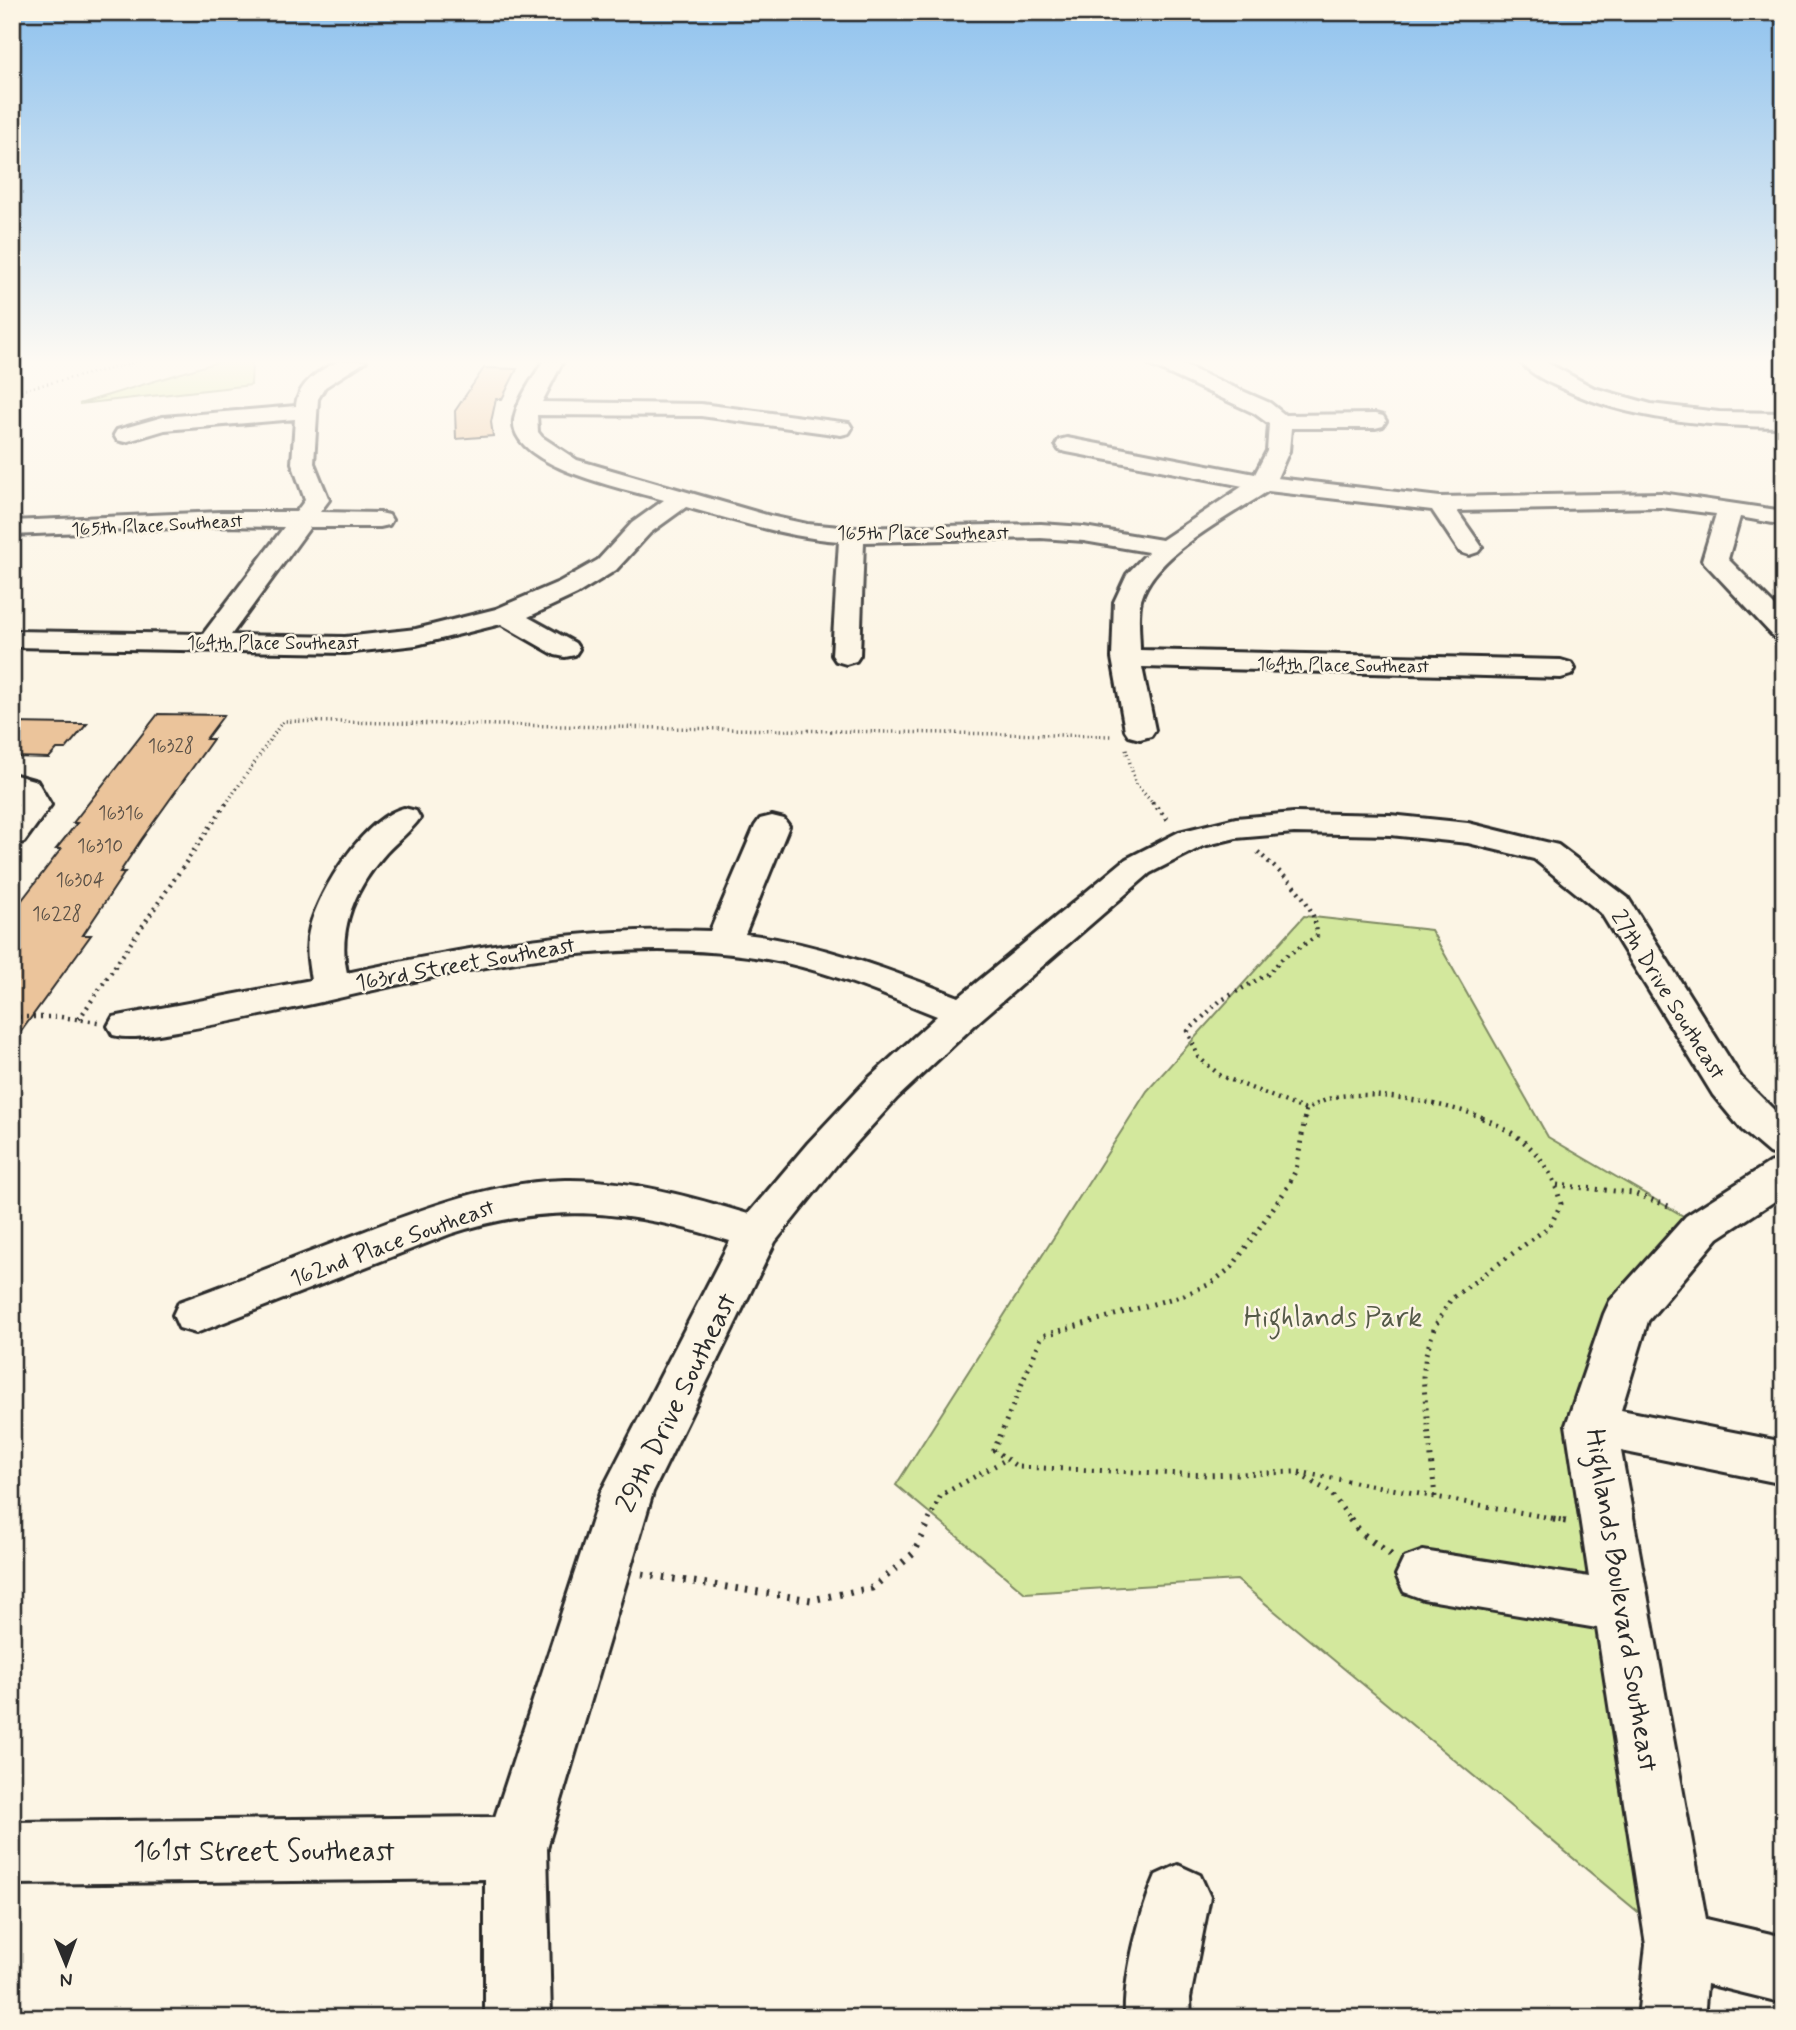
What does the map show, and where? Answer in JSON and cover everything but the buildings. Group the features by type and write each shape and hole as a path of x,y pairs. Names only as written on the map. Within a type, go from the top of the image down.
{"street":[{"path":"211,643 317,500 303,463 303,456"},
{"name":"165th Place Southeast","path":"550,456 569,465 681,499 765,523 807,531 852,535 1041,531 1084,534 1167,548"},
{"path":"1125,456 1264,482 1440,504 1661,500 1784,518"},
{"path":"1134,733 1126,658 1127,602 1140,574 1167,548 1264,482 1276,456"},
{"name":"164th Place Southeast","path":"12,639 345,645 416,637 524,609 568,588 607,565 641,528 681,499"},
{"path":"1440,504 1469,547"},
{"path":"1730,508 1715,560 1784,631"},
{"name":"165th Place Southeast","path":"12,528 220,519 380,520"},
{"path":"846,655 852,535"},
{"path":"505,615 565,649"},
{"name":"164th Place Southeast","path":"1126,658 1561,669"},
{"path":"12,835 24,795"},
{"path":"331,987 325,951 330,918 348,878 381,837 404,818"},
{"name":"29th Drive Southeast","path":"518,2018 516,1848 626,1492 757,1233 823,1153 883,1088 964,1013 1080,913 1138,866 1191,839 1236,828 1294,823 1390,825 1468,833 1546,852"},
{"path":"723,942 772,825"},
{"name":"27th Drive Southeast","path":"1546,852 1615,906 1727,1086 1757,1120 1784,1143"},
{"name":"163rd Street Southeast","path":"127,1027 225,1011 331,987 536,947 631,939 723,942 813,959 893,984 964,1013"},
{"name":"Highlands Boulevard Southeast","path":"1671,2018 1678,1945 1591,1425 1628,1314 1702,1227 1784,1174"},
{"name":"162nd Place Southeast","path":"196,1315 434,1222 505,1202 564,1196 628,1199 675,1207 757,1233"},
{"path":"1591,1425 1784,1463"},
{"path":"1423,1575 1621,1606"},
{"name":"161st Street Southeast","path":"12,1853 516,1848"},
{"path":"1158,2018 1157,1998 1178,1897"},
{"path":"1678,1945 1784,1970"}],"path":[{"path":"79,1019 283,722 1134,733"},
{"path":"1134,733 1125,746 1136,785 1163,816 1191,839"},
{"path":"1236,828 1308,904 1319,922 1317,936 1283,958 1268,974 1220,1002 1188,1031 1197,1056 1216,1072 1247,1089 1287,1101 1306,1110 1338,1096 1357,1095 1462,1109 1497,1124 1528,1143 1542,1157 1557,1185 1561,1204 1550,1226 1451,1299 1435,1326 1426,1354 1423,1377 1424,1414 1435,1497"},
{"path":"12,1017 61,1017 127,1027"},
{"path":"1306,1110 1296,1170 1285,1191 1232,1267 1210,1284 1184,1295 1042,1336 994,1450 1018,1467 1207,1475 1295,1472 1608,1528"},
{"path":"1557,1185 1661,1199 1702,1227"},
{"path":"603,1569 811,1600 872,1588 914,1553 942,1495 1007,1460"},
{"path":"1295,1472 1330,1492 1361,1534 1423,1575"}],"green space":[{"name":"Highlands Park","path":"1304,916 1431,930 1548,1137 1702,1227 1692,1237 1591,1425 1678,1945 1237,1580 1025,1593 896,1485 1147,1091"}]}
